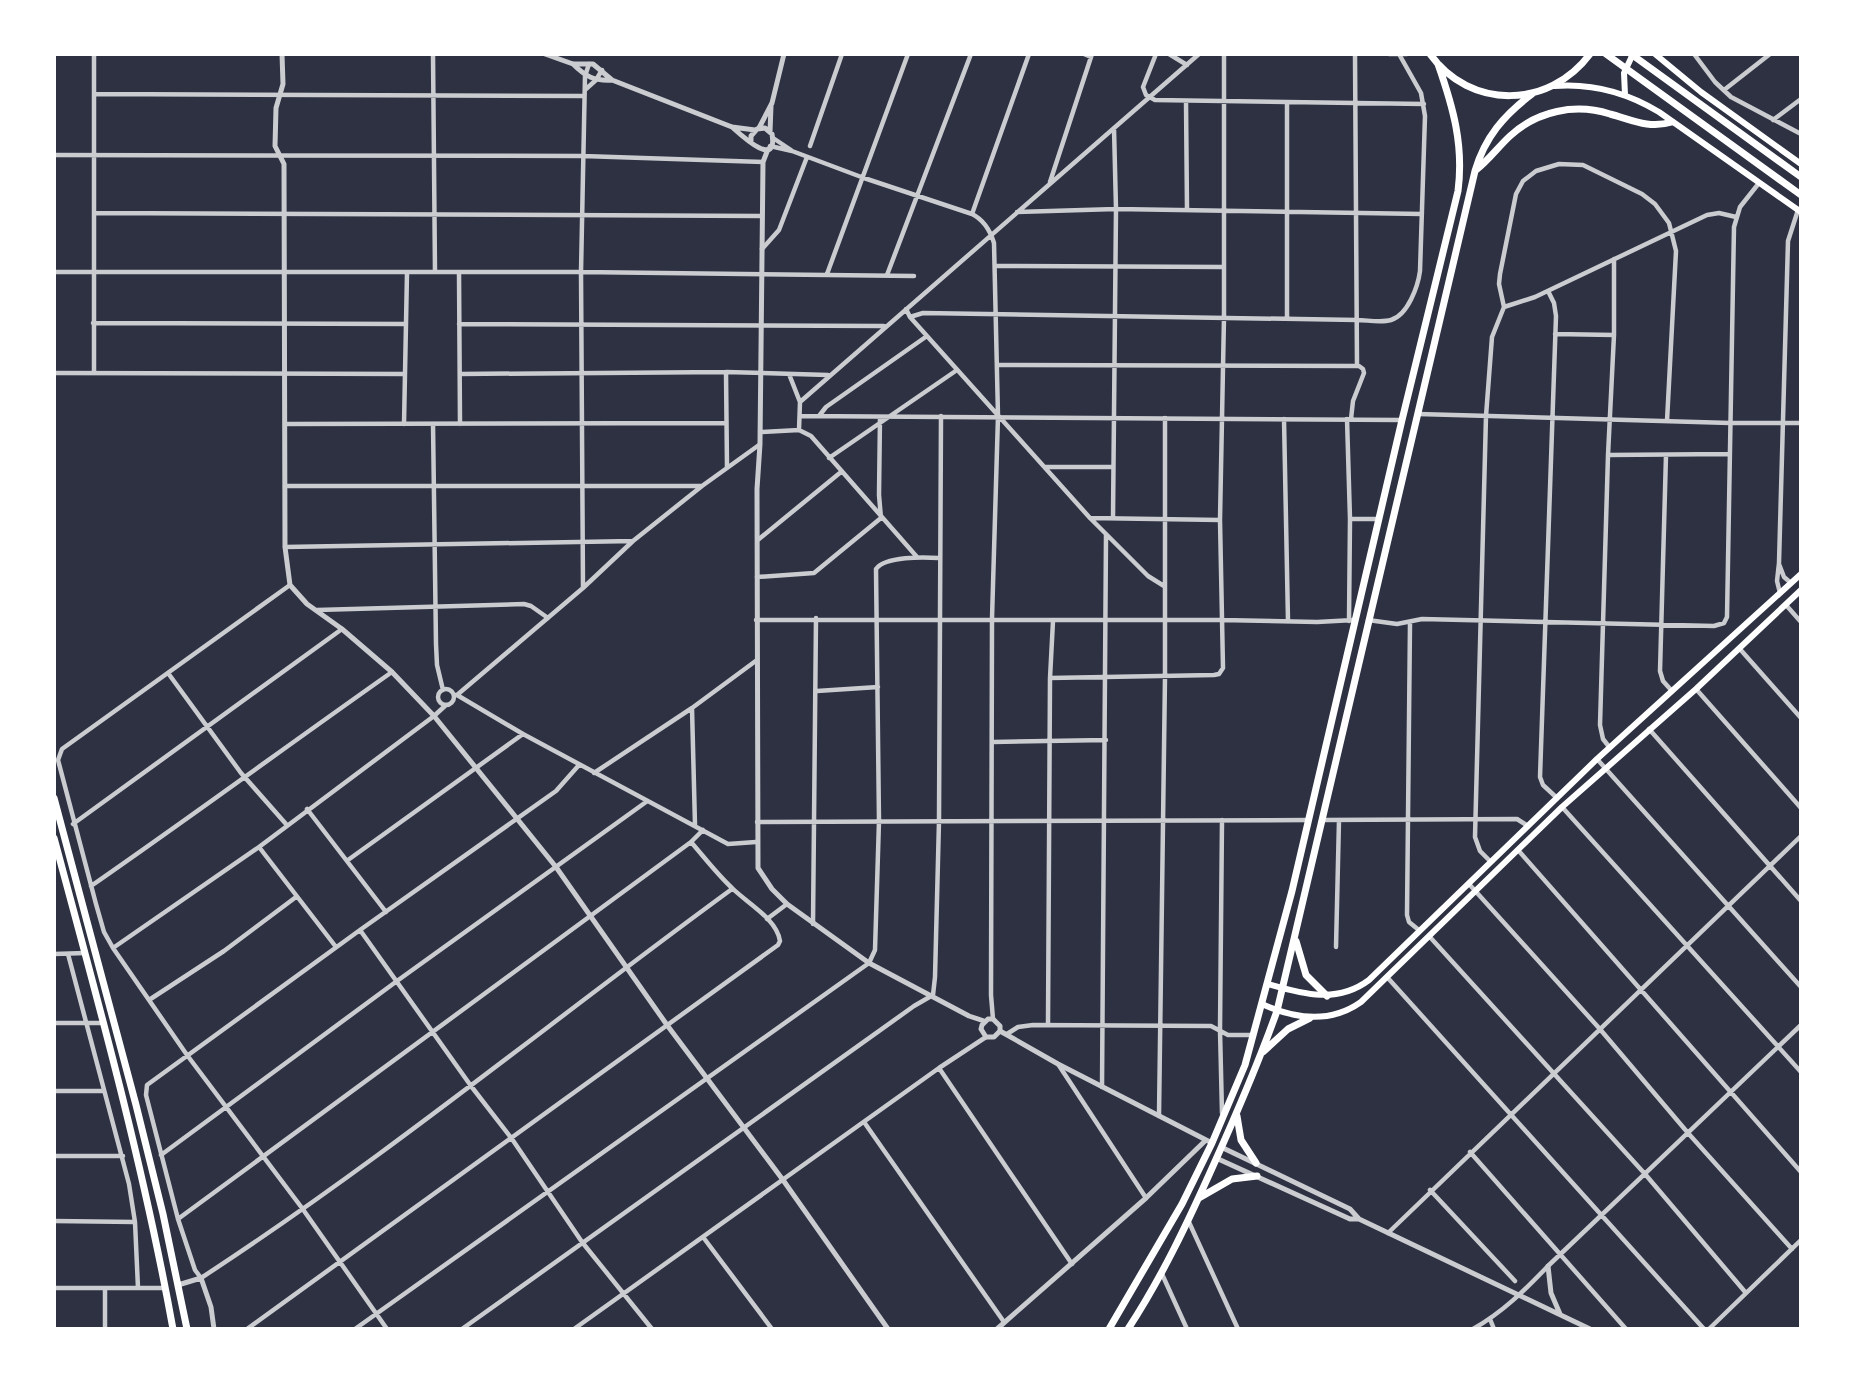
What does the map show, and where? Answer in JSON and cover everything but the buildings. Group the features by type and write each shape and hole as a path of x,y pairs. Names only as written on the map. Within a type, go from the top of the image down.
{"main road":[{"path":"1430,54 1455,80 1486,94 1509,97 1532,94 1554,86 1573,73 1590,54"},
{"path":"1606,54 1801,195"},
{"path":"1625,95 1624,73 1632,54 1801,177"},
{"path":"1655,54 1801,164"},
{"path":"1109,1329 1152,1259 1222,1119 1239,1080 1268,984 1310,820 1352,620 1453,217 1460,178 1461,153 1458,127 1438,64"},
{"path":"1554,86 1591,86 1625,95 1648,106 1799,211"},
{"path":"1128,1329 1188,1220 1237,1112 1277,1011 1475,171 1486,142 1497,125 1532,94"},
{"path":"1475,171 1521,127 1556,111 1598,111 1650,125 1672,122"},
{"path":"1268,984 1310,995 1327,996 1343,994 1361,986 1597,759 1801,574"},
{"path":"1262,1004 1277,1011 1310,1018 1339,1014 1352,1009 1562,807 1696,689 1801,590"},
{"path":"54,798 115,1024 187,1329"},
{"path":"54,838 144,1182 173,1329"},
{"path":"1296,936 1306,975 1327,996"},
{"path":"1261,1055 1278,1037 1310,1018"},
{"path":"1237,1112 1241,1140 1256,1163"},
{"path":"1198,1198 1232,1179 1257,1176"}],"street":[{"path":"93,373 94,54"},
{"path":"282,54 283,84 275,118 275,146 284,164 285,547 290,585 316,610 392,672 434,716 556,867 888,1329"},
{"path":"433,54 435,272"},
{"path":"545,54 573,64 589,64 602,69 612,80"},
{"path":"763,161 772,135 772,103 784,54"},
{"path":"810,146 842,54"},
{"path":"827,274 908,54"},
{"path":"887,275 971,54"},
{"path":"972,214 1029,54"},
{"path":"1050,182 1092,55 1084,54"},
{"path":"1156,54 1143,90 1149,97 1161,100 1424,104"},
{"path":"1169,54 1187,65"},
{"path":"800,402 1199,54"},
{"path":"1050,678 1214,675 1223,668 1220,520 1224,317 1224,54"},
{"path":"1355,54 1357,366"},
{"path":"1389,54 1407,54"},
{"path":"910,317 923,313 1390,320 1400,315 1418,284 1420,271 1424,104 1419,88 1399,54"},
{"path":"1694,54 1723,91 1739,103 1801,134"},
{"path":"1723,91 1770,54"},
{"path":"573,64 585,76 596,80 612,80 732,127 765,128 792,151"},
{"path":"583,588 581,272 585,76 589,64"},
{"path":"94,94 585,93 602,69"},
{"path":"1773,120 1801,99"},
{"path":"1186,101 1186,210"},
{"path":"1287,102 1287,318"},
{"path":"751,142 772,103"},
{"path":"732,127 759,150 763,161 756,620 758,868 772,889 788,904 869,963 969,1016 984,1021 993,1019"},
{"path":"1113,519 1116,266 1114,128"},
{"path":"759,150 769,148 792,151 972,214 981,218 991,234 995,266 998,416 992,619 991,995 993,1019 1000,1026 1000,1031"},
{"path":"54,155 583,156 763,161"},
{"path":"762,249 779,230 807,157"},
{"path":"1491,862 1477,847 1475,820 1486,416 1492,337 1504,307 1499,279 1516,194 1523,181 1536,172 1564,163 1588,167 1648,198 1660,210 1672,231 1676,251 1667,421"},
{"path":"1368,620 1397,624 1422,619 1718,626 1726,620 1734,232 1736,217 1743,203 1759,183"},
{"path":"1016,212 1116,209 1422,214"},
{"path":"1780,593 1777,582 1788,241 1799,211"},
{"path":"1504,307 1525,301 1707,215 1719,213 1736,217"},
{"path":"94,214 762,216"},
{"path":"1610,748 1603,738 1600,725 1614,335 1614,259"},
{"path":"995,266 1224,267"},
{"path":"54,272 581,272 914,276"},
{"path":"459,272 460,424"},
{"path":"404,424 407,273"},
{"path":"1548,290 1555,309 1555,334 1541,776 1543,785 1557,798"},
{"path":"906,309 910,317 1090,517 1148,576 1164,586"},
{"path":"93,323 406,324"},
{"path":"459,324 884,326"},
{"path":"1555,334 1614,335"},
{"path":"819,416 826,407 927,336"},
{"path":"756,620 1352,620 1349,419 1363,369 1357,366 997,365"},
{"path":"829,458 957,370"},
{"path":"460,374 726,372 829,375"},
{"path":"726,372 727,468"},
{"path":"54,373 405,374"},
{"path":"789,373 800,402 799,430"},
{"path":"1418,414 1801,423"},
{"path":"800,416 1402,420"},
{"path":"933,995 939,821 941,416"},
{"path":"880,417 881,519"},
{"path":"1159,1116 1166,620 1165,418"},
{"path":"1284,419 1288,621"},
{"path":"285,424 726,423"},
{"path":"433,424 437,665 443,690 438,698 446,705"},
{"path":"760,432 799,430 811,436 917,557"},
{"path":"113,948 259,846 452,702 455,695 583,588 634,541 702,486 760,444"},
{"path":"1608,455 1729,454"},
{"path":"1666,455 1660,676 1673,692"},
{"path":"1044,467 1113,467"},
{"path":"759,539 841,472"},
{"path":"285,486 702,486"},
{"path":"1090,517 1220,520"},
{"path":"757,577 814,573 881,519"},
{"path":"1350,519 1379,519"},
{"path":"1102,1087 1106,534"},
{"path":"285,547 634,541"},
{"path":"355,1329 869,963 875,950 879,821 877,566 884,562 917,557 939,558"},
{"path":"1779,563 1791,583"},
{"path":"290,585 59,754 58,760 104,932 113,948 225,1108 302,1208 387,1329"},
{"path":"316,610 524,604 548,618"},
{"path":"1786,605 1801,622"},
{"path":"813,923 816,618"},
{"path":"1048,1025 1050,678 1053,621"},
{"path":"1410,622 1407,915 1412,925 1420,932"},
{"path":"73,824 342,629"},
{"path":"1740,648 1801,718"},
{"path":"594,773 692,708 757,660"},
{"path":"91,886 392,672"},
{"path":"168,673 244,776 286,824"},
{"path":"817,691 877,687"},
{"path":"1696,689 1801,808"},
{"path":"443,690 450,690 523,734 728,844 757,842"},
{"path":"692,708 695,825"},
{"path":"1649,729 1801,901"},
{"path":"348,860 523,734"},
{"path":"993,743 1106,740"},
{"path":"1597,759 1801,987"},
{"path":"215,1329 211,1307 178,1219 145,1089 151,1081 556,791 579,765"},
{"path":"161,1155 646,802"},
{"path":"1562,807 1801,1072"},
{"path":"307,809 386,912"},
{"path":"1322,820 1517,819 1528,825"},
{"path":"1222,820 1222,1119"},
{"path":"757,821 1310,820"},
{"path":"1336,947 1339,820"},
{"path":"178,1219 691,842 703,830"},
{"path":"1388,1233 1801,836"},
{"path":"247,1329 778,945 779,934 767,919 732,889 691,842"},
{"path":"259,846 336,947"},
{"path":"1518,850 1801,1172"},
{"path":"1469,884 1600,1028 1688,1133 1792,1249"},
{"path":"178,1284 201,1278 250,1247 471,1086 732,889"},
{"path":"149,1000 225,951 296,897"},
{"path":"767,919 788,904"},
{"path":"360,930 512,1139 582,1242 652,1329"},
{"path":"1428,935 1645,1174 1746,1293"},
{"path":"54,954 85,953"},
{"path":"68,954 123,1156 135,1222 138,1288"},
{"path":"1387,977 1704,1329"},
{"path":"462,1329 743,1127 933,995"},
{"path":"984,1021 981,1029 986,1037"},
{"path":"54,1023 104,1023"},
{"path":"1007,1034 1018,1027 1048,1025 1161,1025 1211,1026 1228,1035 1253,1035"},
{"path":"1473,1329 1520,1296 1560,1254 1801,1025"},
{"path":"997,1329 1209,1142 1000,1031"},
{"path":"574,1329 939,1068 986,1037 994,1037 1000,1031"},
{"path":"1058,1064 1146,1198"},
{"path":"939,1068 1072,1264"},
{"path":"54,1091 104,1091"},
{"path":"864,1122 1004,1322"},
{"path":"1222,1147 1350,1209 1359,1219 1590,1329"},
{"path":"1470,1152 1626,1329"},
{"path":"54,1156 123,1156"},
{"path":"1216,1158 1350,1219 1359,1219"},
{"path":"1430,1191 1515,1281"},
{"path":"1188,1220 1238,1329"},
{"path":"54,1222 135,1222"},
{"path":"703,1237 772,1329"},
{"path":"1709,1329 1801,1240"},
{"path":"1548,1266 1551,1293 1560,1314"},
{"path":"1161,1273 1186,1329"},
{"path":"54,1288 165,1287"},
{"path":"105,1289 105,1329"},
{"path":"1490,1319 1494,1329"}]}
